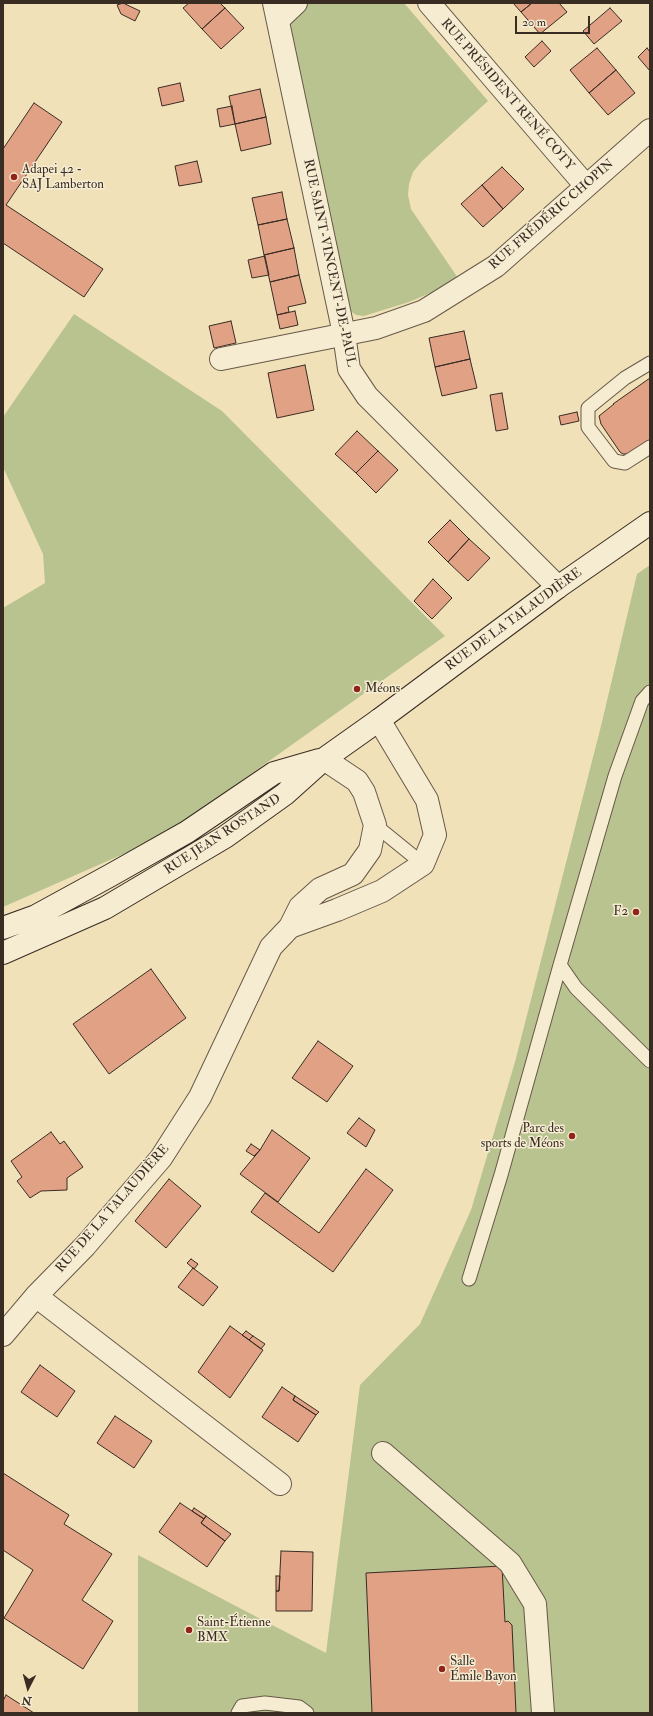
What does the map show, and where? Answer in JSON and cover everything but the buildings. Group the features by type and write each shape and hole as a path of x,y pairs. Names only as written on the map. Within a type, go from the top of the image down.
{"street":[{"path":"276,11 296,3"},
{"name":"RUE PRÉSIDENT RENÉ COTY","path":"428,3 586,186"},
{"name":"RUE SAINT-VINCENT-DE-PAUL","path":"276,11 344,334 350,369 367,396 558,587"},
{"name":"RUE FRÉDÉRIC CHOPIN","path":"221,358 376,328 424,311 496,266 650,130"},
{"name":"RUE DE LA TALAUDIÈRE","path":"3,1335 36,1296 85,1246 161,1158 200,1097 271,947 290,927 300,907 320,889 353,874 370,850 375,825 364,792 357,781 324,759 558,587 650,523"},
{"path":"379,720 427,800 435,835 423,864"},
{"name":"RUE JEAN ROSTAND","path":"3,928 36,916 111,876 187,832 274,773 324,759"},
{"name":"RUE JEAN ROSTAND","path":"3,953 105,908 204,850 282,797 324,759"},
{"name":"RUE DE LA TALAUDIÈRE","path":"290,927 337,910 382,891 423,864"},
{"path":"36,1296 280,1484"},
{"path":"383,1453 510,1563 535,1604 543,1713"}],"lane":[{"path":"650,363 625,378 588,408 588,427 614,461 625,464 650,447"},
{"path":"469,1280 501,1175 615,776 642,700 650,692"},
{"path":"375,825 423,864"},
{"path":"560,965 576,988 650,1061"},
{"path":"238,1713 242,1706 265,1703 299,1707 308,1713"}],"green space":[{"path":"302,3 404,3 488,101 422,161 413,172 409,184 408,195 411,209 458,278 435,291 409,302 364,316 356,315 349,310 289,23"},
{"path":"74,314 222,411 445,636 162,837 3,907 3,608 45,583 43,554 3,467 3,417"},
{"name":"Parc des sports de Méons","path":"650,565 650,1713 138,1713 138,1555 326,1653 360,1385 420,1324 471,1210 515,1062 601,726 637,574"}],"place":[{"name":"Adapei 42 - SAJ Lamberton","path":"14,177"},
{"name":"Méons","path":"357,689"},
{"name":"F2","path":"636,912"},
{"name":"Parc des sports de Méons","path":"572,1136"},
{"name":"Saint-Étienne BMX","path":"189,1630"},
{"name":"Salle Émile Bayon","path":"442,1669"}]}
